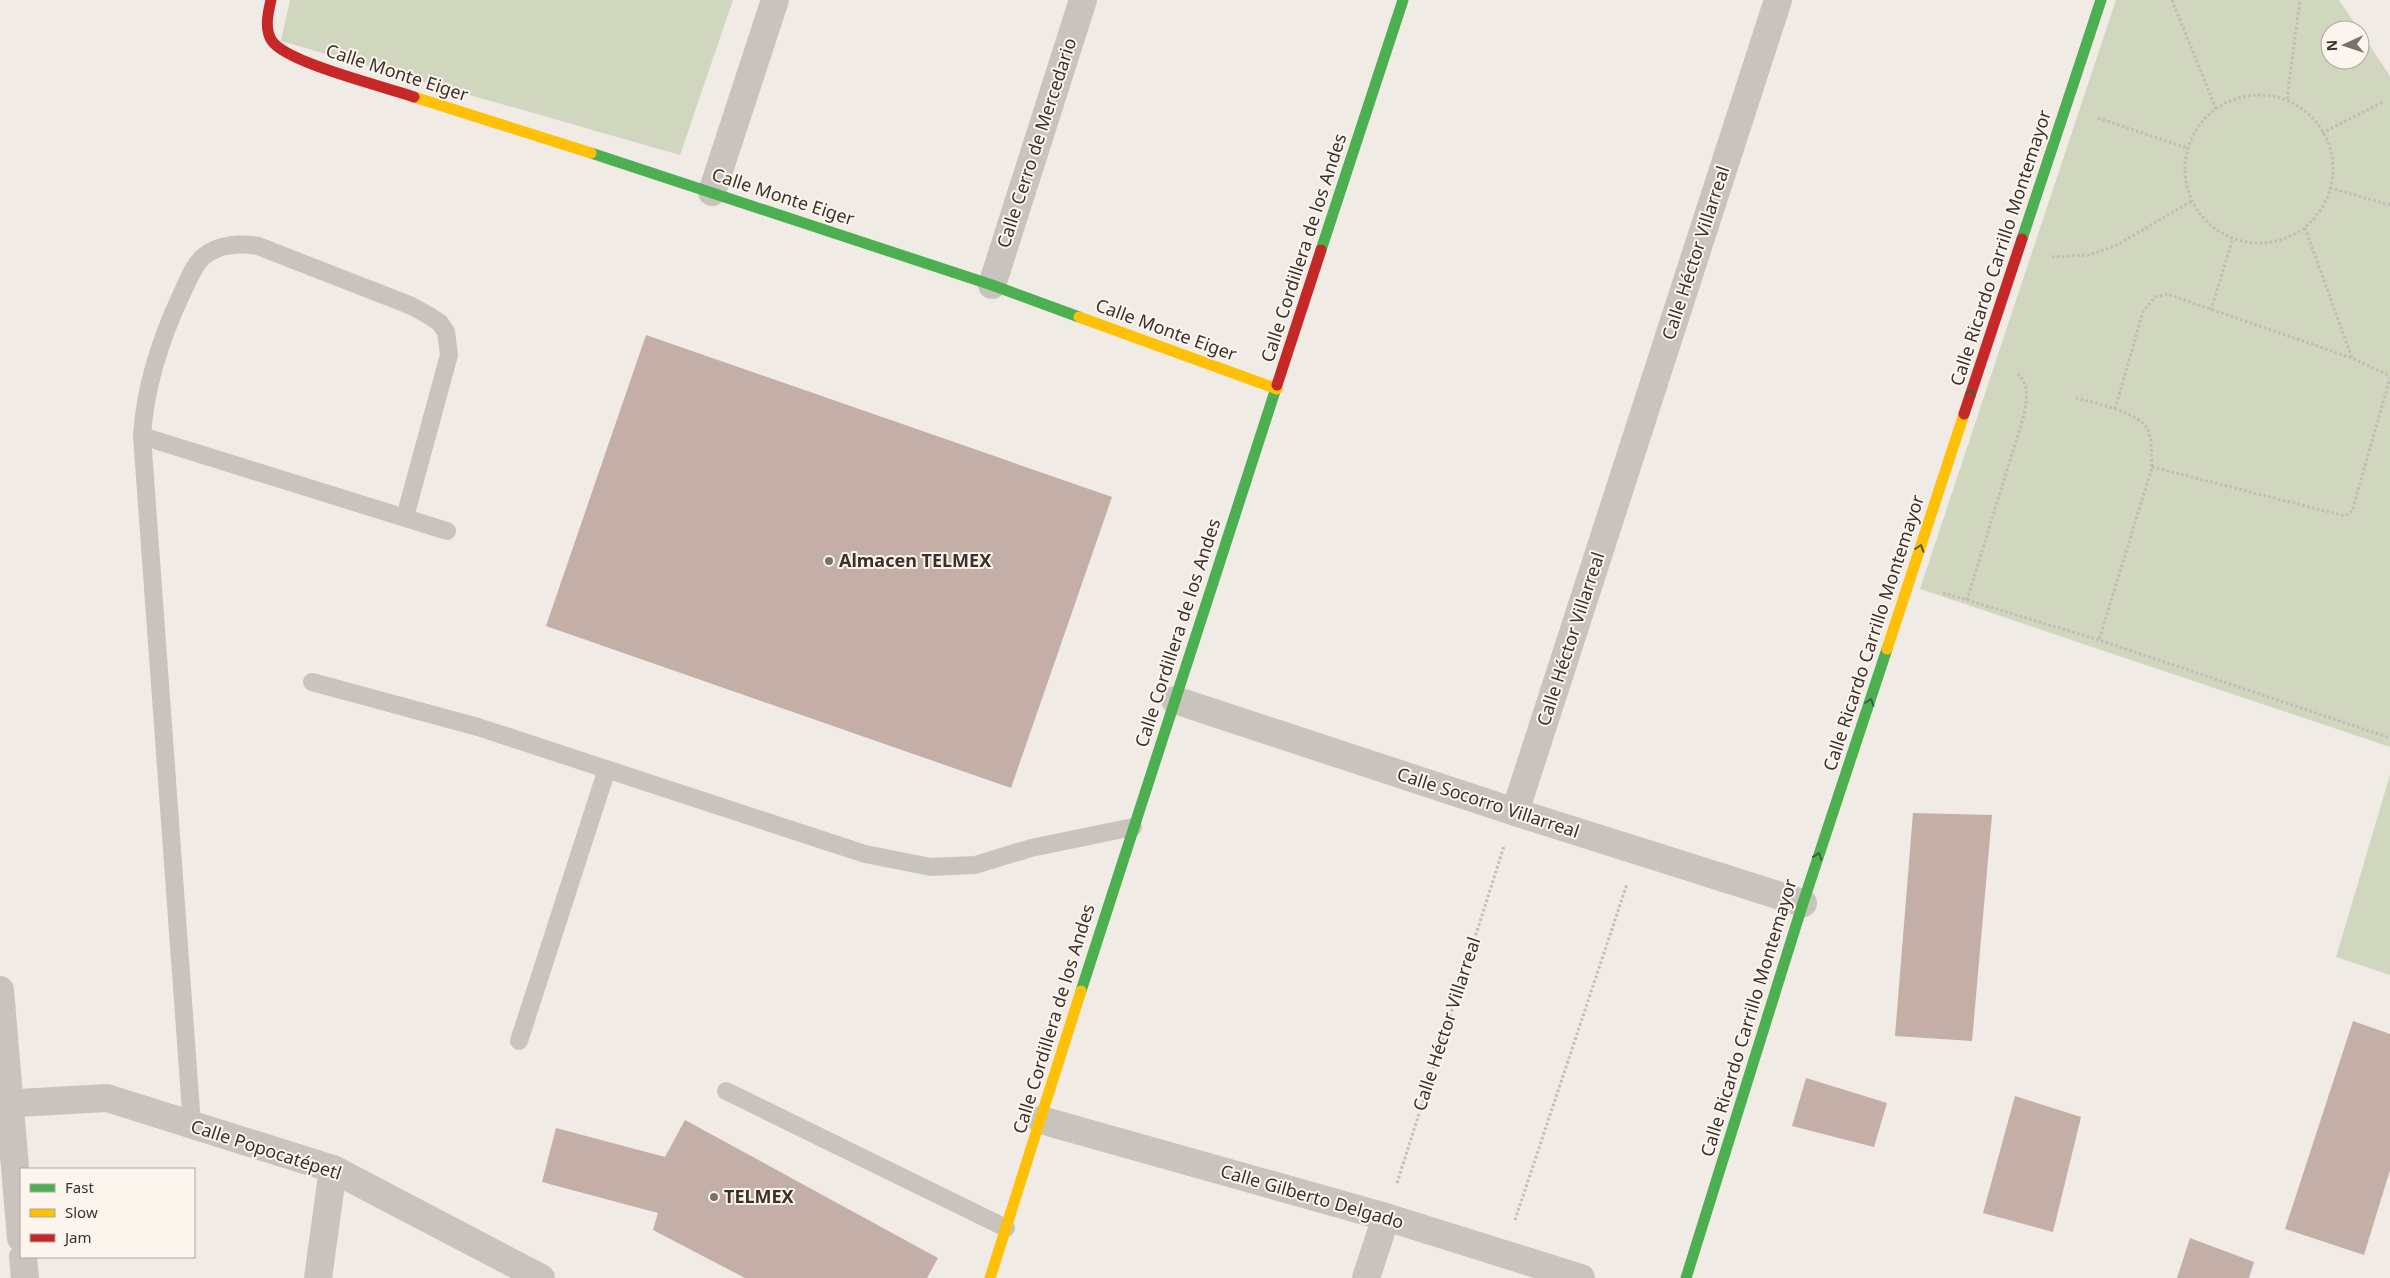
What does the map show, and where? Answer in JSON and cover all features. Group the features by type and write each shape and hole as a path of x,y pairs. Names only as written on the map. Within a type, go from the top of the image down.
{"street":[{"name":"Calle Monte Eiger","path":"271,0 268,17 268,35 275,48 306,62 712,192 992,285 1277,389"},
{"path":"712,192 775,0"},
{"name":"Calle Cerro de Mercedario","path":"992,285 1083,0"},
{"name":"Calle Cordillera de los Andes","path":"990,1278 1133,826 1403,0"},
{"name":"Calle Héctor Villarreal","path":"1515,812 1778,0"},
{"name":"Calle Ricardo Carrillo Montemayor","path":"1686,1278 1803,903 2101,0"},
{"name":"Calle Socorro Villarreal","path":"1175,700 1515,812 1803,903"},
{"path":"0,990 4,1104 20,1230"},
{"name":"Calle Popocatépetl","path":"4,1104 107,1098 333,1169 541,1278"},
{"name":"Calle Gilberto Delgado","path":"1041,1120 1386,1217 1581,1278"},
{"path":"318,1278 333,1169"},
{"path":"1366,1278 1386,1217"},
{"path":"23,1258 25,1278"}],"lane":[{"path":"192,1126 142,436 147,395 164,330 192,273 203,257 216,250 237,244 258,246 412,306 440,323 450,343 449,355 404,517"},
{"path":"142,436 447,531"},
{"path":"312,682 478,727 865,854 931,867 975,865 1031,848 1133,826"},
{"path":"519,1041 607,770"},
{"path":"726,1091 1006,1228"}],"path":[{"path":"2172,0 2216,109"},
{"path":"2287,99 2300,0"},
{"path":"2256,94 2287,99 2313,117 2329,144 2333,174 2330,188 2325,204 2305,228 2277,242 2245,243 2217,231 2195,209 2185,179 2187,148 2202,120 2226,101 2256,94"},
{"path":"2322,133 2384,102"},
{"path":"2066,106 2187,148"},
{"path":"2330,188 2390,205"},
{"path":"2015,259 2089,255 2115,246 2192,201"},
{"path":"2305,228 2352,358"},
{"path":"2211,310 2233,238"},
{"path":"2115,409 2143,312 2155,297 2167,294 2352,358 2390,377 2352,511 2345,516 2152,467"},
{"path":"1966,600 2024,415 2028,390 2024,379 2014,370 1982,359"},
{"path":"2076,398 2115,409 2143,422 2148,431 2152,467 2099,640"},
{"path":"1909,582 2099,640 2390,738"},
{"name":"Calle Héctor Villarreal","path":"1386,1217 1515,812"},
{"path":"1504,1254 1639,851"}],"green space":[{"path":"290,0 733,0 680,155 281,41"},
{"path":"2116,0 2339,0 2352,20 2320,20 2320,70 2370,70 2370,46 2390,76 2390,747 1920,589"},
{"path":"2390,775 2390,975 2336,957"}],"building":[{"name":"Almacen TELMEX","path":"646,335 1112,497 1011,788 546,626"},
{"path":"1913,813 1992,815 1972,1041 1895,1036"},
{"path":"2353,1021 2390,1034 2390,1170 2364,1255 2285,1229"},
{"path":"1806,1078 1887,1103 1874,1147 1792,1126"},
{"path":"2015,1096 2081,1117 2053,1232 1983,1213"},
{"name":"TELMEX","path":"685,1120 938,1258 927,1278 745,1278 653,1230 658,1213 542,1182 556,1128 665,1157"},
{"path":"2190,1238 2254,1262 2249,1278 2177,1278"}],"traffic: fast":[{"path":"1321,250 1403,0"},
{"path":"2022,239 2101,0"},
{"path":"591,153 992,285 1079,317"},
{"path":"1081,991 1277,385"},
{"path":"1686,1278 1803,903 1887,649"}],"traffic: slow":[{"path":"414,97 591,153"},
{"path":"1079,317 1277,389"},
{"path":"1887,649 1964,414"},
{"path":"990,1278 1081,991"}],"traffic: jam":[{"path":"271,0 267,21 268,31 272,41 281,49 297,58 338,74 414,97"},
{"path":"1964,414 2022,239"},
{"path":"1277,385 1321,250"}],"place":[{"name":"Almacen TELMEX","path":"829,561"},
{"name":"TELMEX","path":"714,1197"}]}
